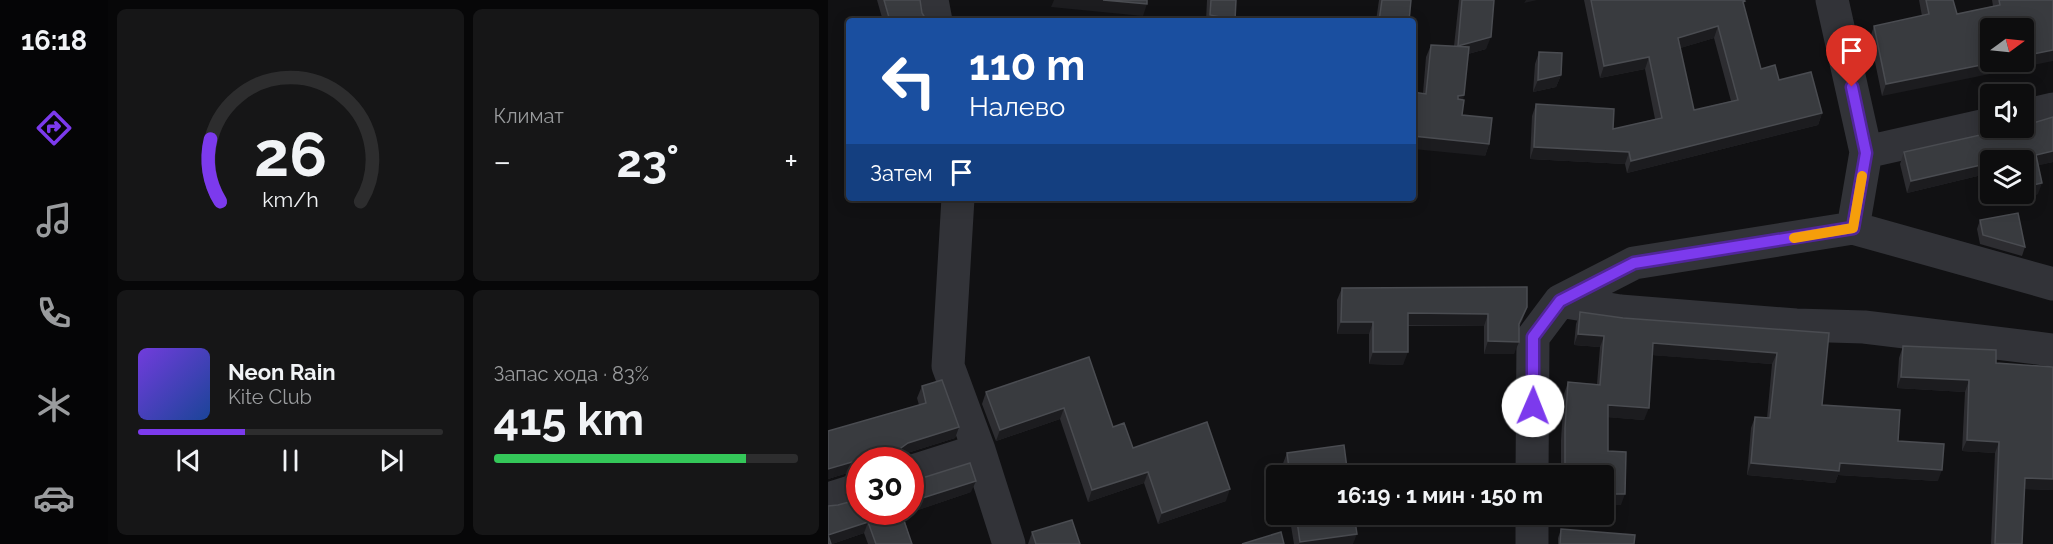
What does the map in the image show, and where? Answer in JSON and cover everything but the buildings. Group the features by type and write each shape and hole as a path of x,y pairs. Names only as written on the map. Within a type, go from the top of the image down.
{"street":[{"path":"932,0 935,18"},
{"path":"1832,0 1866,153 1853,228"},
{"path":"2034,114 2053,109"},
{"path":"1866,153 1980,126"},
{"path":"958,201 948,366 979,450 1009,544"},
{"path":"1532,465 1533,337 1560,301 1634,263 1853,228 2053,284"},
{"path":"1560,301 1620,311 1796,325 1864,327 2053,350"},
{"path":"924,468 979,450"},
{"path":"828,499 846,493"},
{"path":"1532,525 1532,544"}],"slow traffic":[{"path":"1794,238 1853,228 1862,176"}],"route":[{"path":"1533,406 1533,337 1560,301 1634,263 1853,228 1866,153 1852,87"}]}
